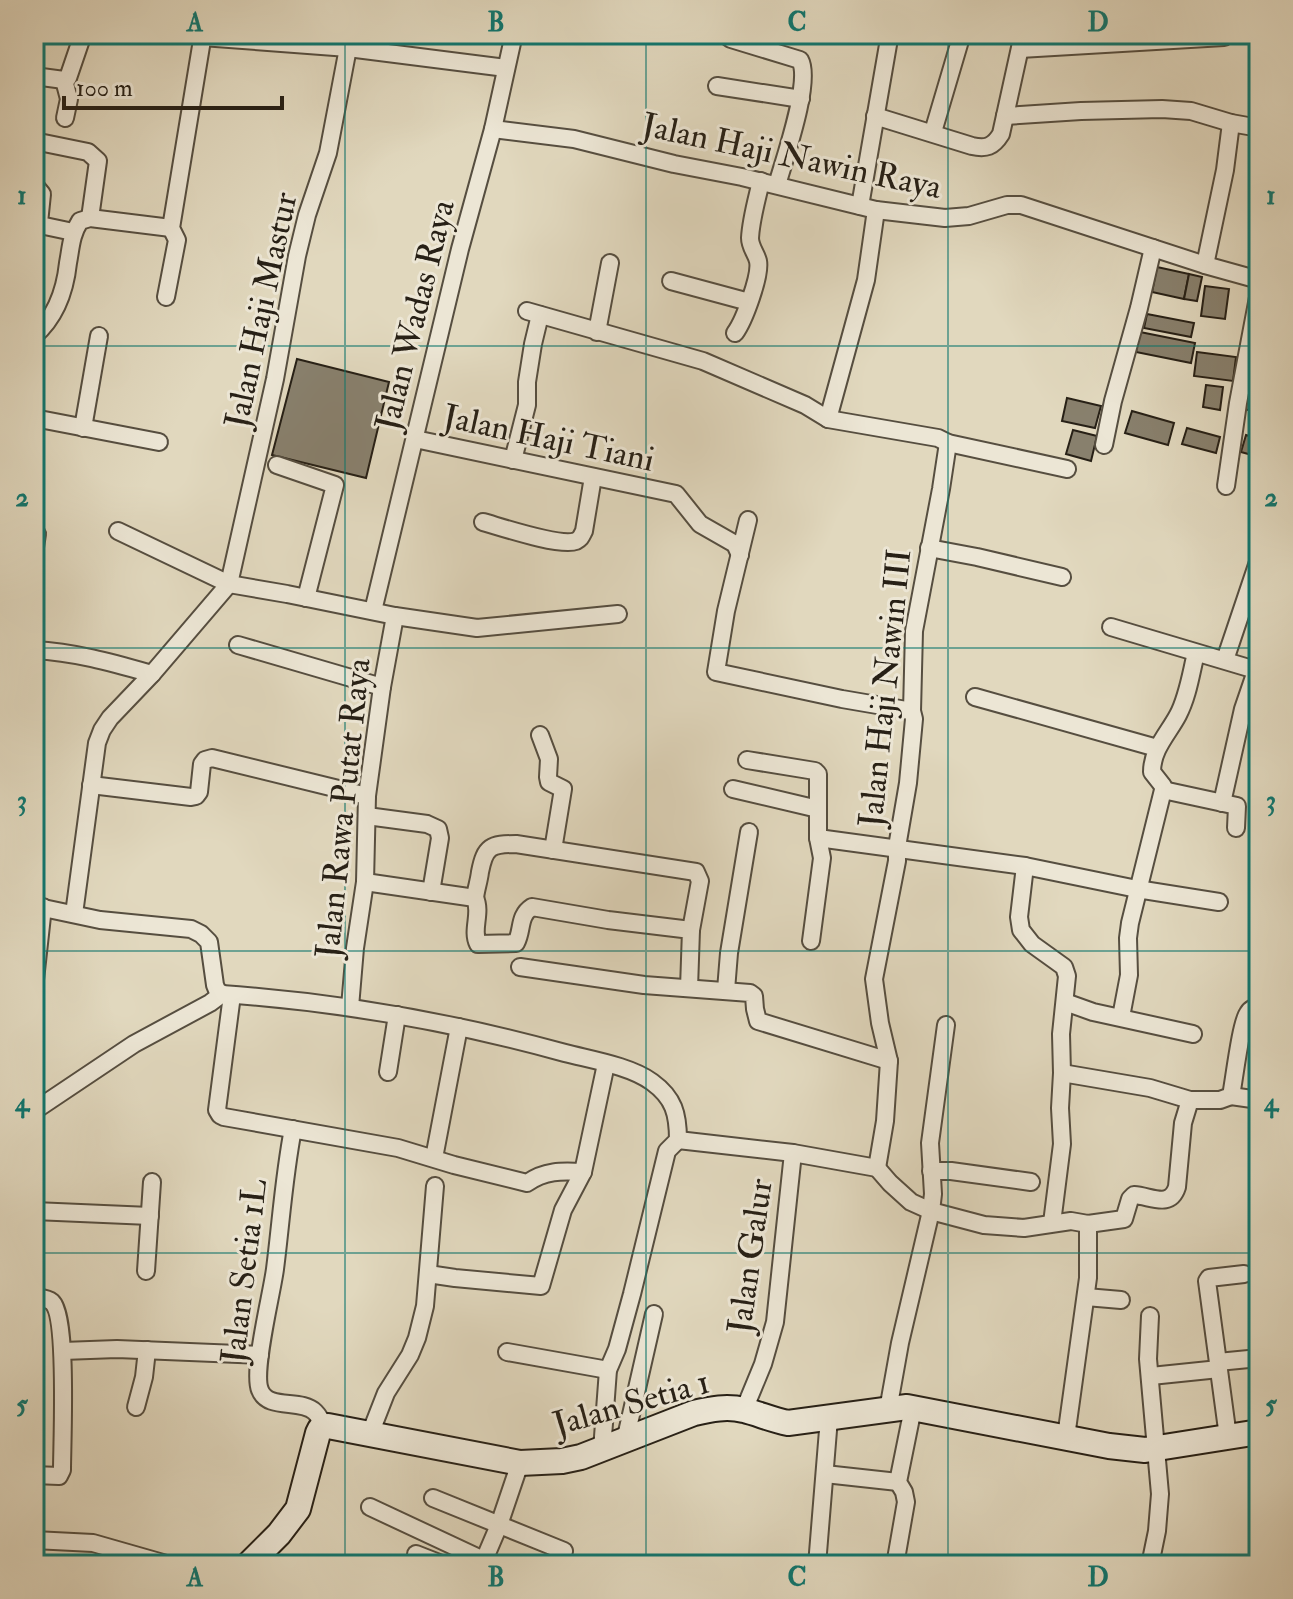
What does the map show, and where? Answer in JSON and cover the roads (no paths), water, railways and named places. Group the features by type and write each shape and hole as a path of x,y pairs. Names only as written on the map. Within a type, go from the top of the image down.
{"street":[{"path":"34,76 64,80 71,74 83,34"},
{"name":"Jalan Wadas Raya","path":"373,611 514,34"},
{"path":"724,34 731,39 800,60 803,65 801,99 750,239 759,267 749,302 735,333"},
{"path":"933,132 962,34"},
{"path":"166,297 177,240 171,228 202,35 348,48 506,68"},
{"path":"875,116 972,146 990,147 1001,134 1022,42 1224,37"},
{"path":"828,419 866,280 875,116 889,39"},
{"name":"Jalan Haji Mastur","path":"229,584 275,379 297,256 328,153 348,48"},
{"path":"64,80 69,99 65,118"},
{"path":"717,86 801,99"},
{"path":"1005,116 1162,109 1191,111 1259,128"},
{"path":"1205,265 1225,170 1227,122"},
{"name":"Jalan Haji Nawin Raya","path":"493,129 574,139 868,208 945,218 1021,205 1259,280"},
{"path":"34,141 88,152 98,161 90,218"},
{"path":"34,188 42,194 40,225 73,232"},
{"path":"34,336 50,321 61,297 73,232 80,221 90,218 171,228"},
{"path":"1104,445 1153,248"},
{"path":"597,332 610,263"},
{"path":"671,281 749,302"},
{"path":"1226,486 1259,292"},
{"path":"513,460 527,405 534,313 703,361 805,405 828,419 938,438 948,443 1067,469"},
{"path":"83,428 99,336"},
{"path":"34,418 159,442"},
{"name":"Jalan Haji Tiani","path":"415,439 676,494 700,524 735,544 740,555"},
{"name":"Jalan Haji Nawin III","path":"877,1168 885,1121 889,1061 874,979 897,861 908,783 914,719 914,631 948,443"},
{"path":"277,465 335,485 306,598"},
{"path":"483,522 537,537 576,541 584,531 593,477"},
{"path":"748,520 726,611 716,672 912,711"},
{"path":"118,531 229,584 395,616 477,628 618,614"},
{"path":"34,554 37,534"},
{"path":"929,548 1062,577"},
{"path":"1225,660 1259,559"},
{"path":"74,914 97,743 102,730 229,584"},
{"name":"Jalan Rawa Putat Raya","path":"350,1007 365,882 367,796 395,616"},
{"path":"1111,627 1257,671 1243,709 1222,803"},
{"path":"238,645 382,687"},
{"path":"34,650 72,653 152,674"},
{"path":"1121,1017 1129,975 1130,923 1163,790 1152,772 1153,759 1185,698 1196,653"},
{"path":"975,697 1157,748"},
{"path":"540,735 549,759 549,782 563,789 553,850"},
{"path":"91,785 196,796 202,764 212,758 367,796"},
{"path":"747,760 815,771 818,778 818,838 822,858 811,941"},
{"path":"733,789 818,809"},
{"path":"1163,790 1237,806 1236,828"},
{"path":"367,816 427,824 438,829 440,838 431,892"},
{"path":"726,990 749,832"},
{"path":"818,838 1025,866 1219,902"},
{"path":"689,988 691,938 700,881 696,872 516,844 495,845 482,860 475,898 478,904 475,937 478,944 516,943 524,913 532,907 691,938"},
{"path":"1025,866 1019,917 1021,930 1032,944 1064,967 1067,976 1061,1034 1062,1144 1052,1223"},
{"path":"365,882 475,898"},
{"path":"34,989 39,907 100,920 191,929 209,942 215,985 217,990 227,994 350,1007 518,1040 643,1077 664,1092 678,1120 678,1140 667,1151 632,1294 608,1370 602,1450"},
{"path":"520,967 644,985 753,994 758,1021 889,1061"},
{"path":"34,1111 134,1044 227,994"},
{"path":"227,994 217,1110 220,1115 398,1148 527,1183 556,1170 583,1172"},
{"path":"1065,1002 1093,1012 1193,1034"},
{"path":"1231,1096 1246,1014 1259,1007"},
{"path":"388,1072 397,1015"},
{"path":"888,1410 900,1343 931,1211 930,1143 946,1025"},
{"path":"434,1158 459,1027"},
{"path":"428,1274 541,1286 563,1210 583,1172 606,1064"},
{"path":"1062,1073 1150,1088 1190,1100 1220,1100 1231,1096 1259,1100"},
{"path":"678,1140 793,1153 877,1168 911,1202 931,1211 984,1225 1024,1228 1071,1221 1088,1224 1124,1219 1134,1195 1165,1200 1174,1196 1183,1123 1190,1100"},
{"name":"Jalan Setia 1L","path":"293,1129 275,1272 260,1355 259,1386 266,1398 314,1411 324,1427"},
{"name":"Jalan Galur","path":"744,1410 763,1364 775,1322 793,1153"},
{"path":"931,1171 1031,1182"},
{"path":"146,1271 152,1182"},
{"path":"370,1434 386,1393 414,1346 425,1306 435,1186"},
{"path":"34,1211 150,1216"},
{"path":"1066,1437 1088,1278 1088,1224"},
{"path":"1228,1437 1207,1281 1209,1278 1244,1274"},
{"path":"34,1297 48,1300 56,1309 63,1351 62,1470 59,1476 54,1477 34,1475"},
{"path":"1086,1297 1121,1300"},
{"path":"625,1441 654,1314"},
{"path":"1150,1316 1148,1359 1160,1494 1150,1565"},
{"path":"63,1351 117,1349 260,1355"},
{"path":"136,1407 147,1350"},
{"path":"507,1352 608,1370"},
{"path":"1151,1376 1259,1358"},
{"name":"Jalan Setia 1","path":"324,1427 520,1463 562,1461 602,1450 694,1413 729,1408 788,1423 907,1407 1135,1450 1259,1432"},
{"path":"895,1565 906,1502 898,1482 913,1408"},
{"path":"817,1565 829,1418"},
{"path":"248,1565 285,1528 298,1509 318,1433 324,1427"},
{"path":"370,1507 487,1563 520,1463"},
{"path":"825,1474 898,1482"},
{"path":"433,1498 564,1551 557,1565"},
{"path":"34,1540 93,1543 170,1565"},
{"path":"416,1554 444,1565"}]}
